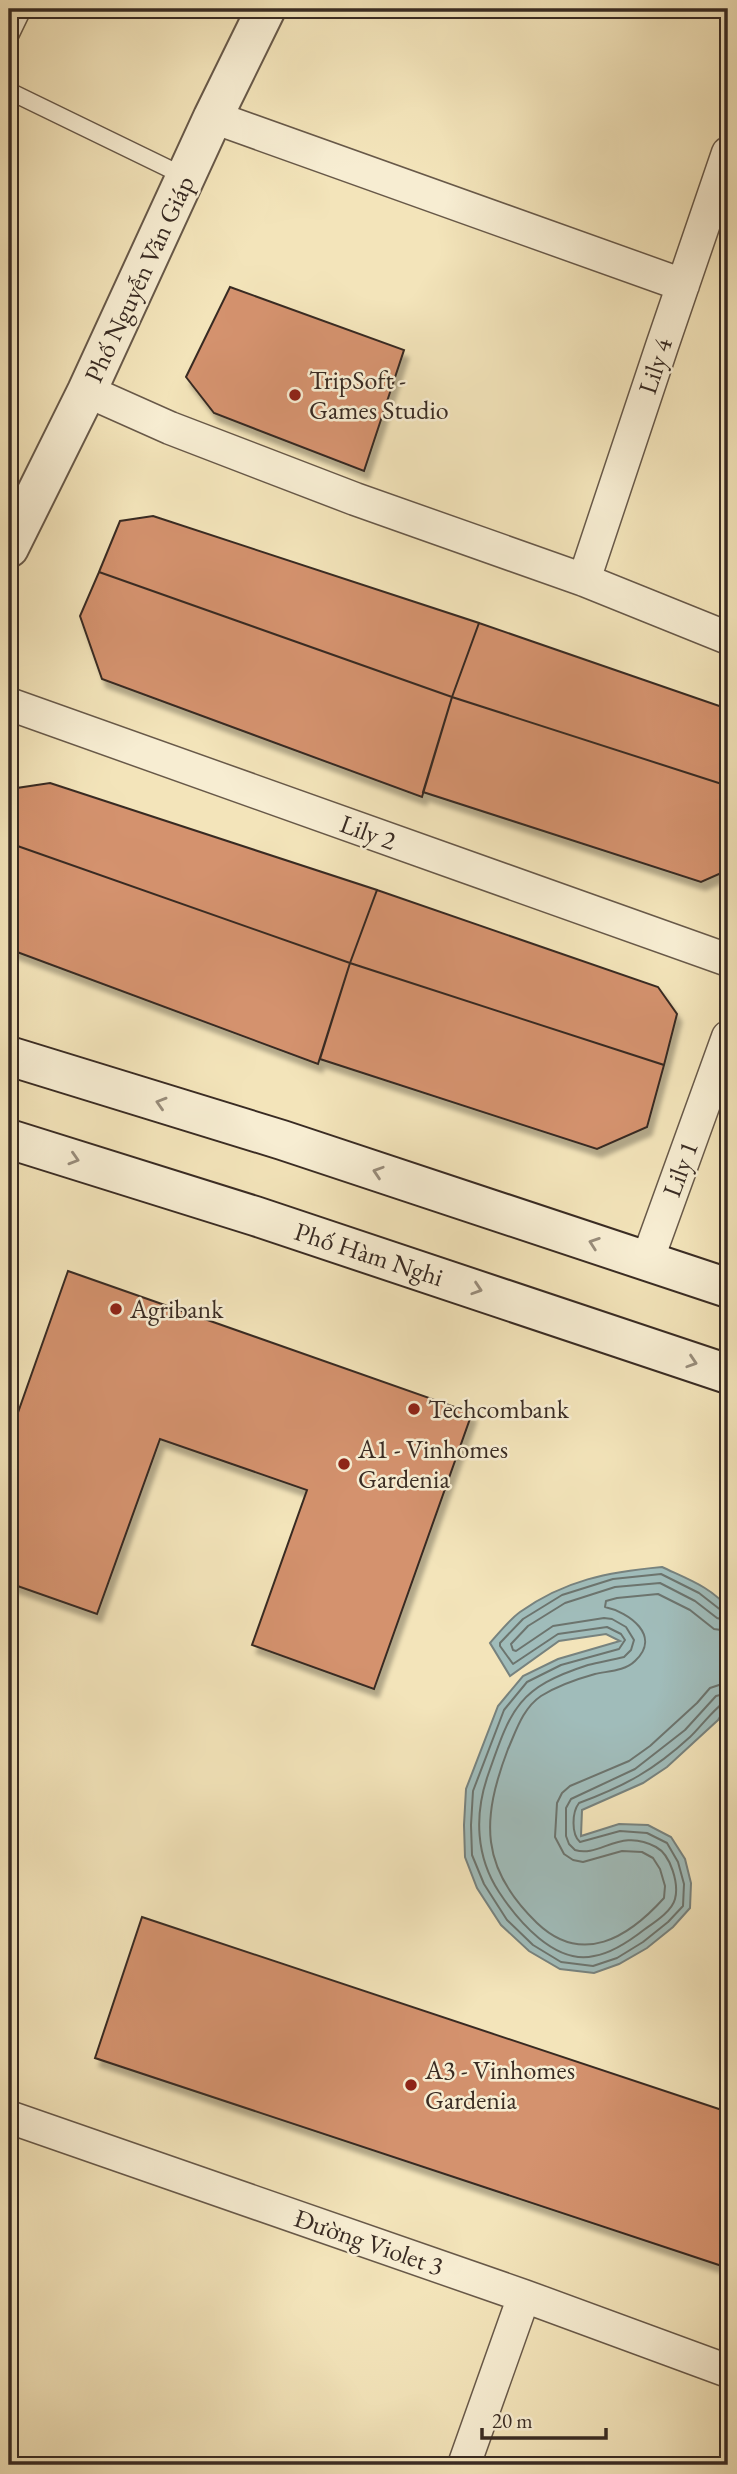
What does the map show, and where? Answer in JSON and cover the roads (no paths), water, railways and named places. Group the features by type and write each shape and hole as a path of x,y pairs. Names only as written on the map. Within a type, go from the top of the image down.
{"main road":[{"name":"Phố Nguyễn Văn Giáp","path":"9,548 87,391 213,117 266,9"},
{"path":"9,1056 282,1140 728,1288"},
{"name":"Phố Hàm Nghi","path":"9,1139 255,1216 728,1374"}],"street":[{"path":"213,117 683,285"},
{"name":"Lily 4","path":"584,580 728,153"},
{"path":"87,391 170,428 342,494 584,580 728,638"},
{"name":"Lily 2","path":"9,704 728,960"},
{"name":"Lily 1","path":"647,1261 728,1037"},
{"name":"Đường Violet 3","path":"9,2118 524,2296 728,2371"},
{"path":"464,2465 524,2296"}],"lane":[{"path":"9,38 23,9"},
{"path":"9,91 186,177"}],"water":[{"path":"662,1567 707,1589 728,1609 728,1704 718,1720 667,1767 643,1783 582,1810 581,1836 619,1824 648,1825 671,1837 685,1859 691,1883 690,1908 673,1927 647,1948 619,1964 594,1973 560,1969 529,1951 501,1925 477,1888 465,1857 466,1789 498,1706 523,1676 558,1659 620,1641 606,1634 559,1641 510,1676 490,1643 516,1615 554,1592 605,1575"}],"place":[{"name":"TripSoft - Games Studio","path":"295,395"},
{"name":"Agribank","path":"116,1309"},
{"name":"Techcombank","path":"414,1409"},
{"name":"A1 - Vinhomes Gardenia","path":"344,1464"},
{"name":"A3 - Vinhomes Gardenia","path":"411,2085"}]}
